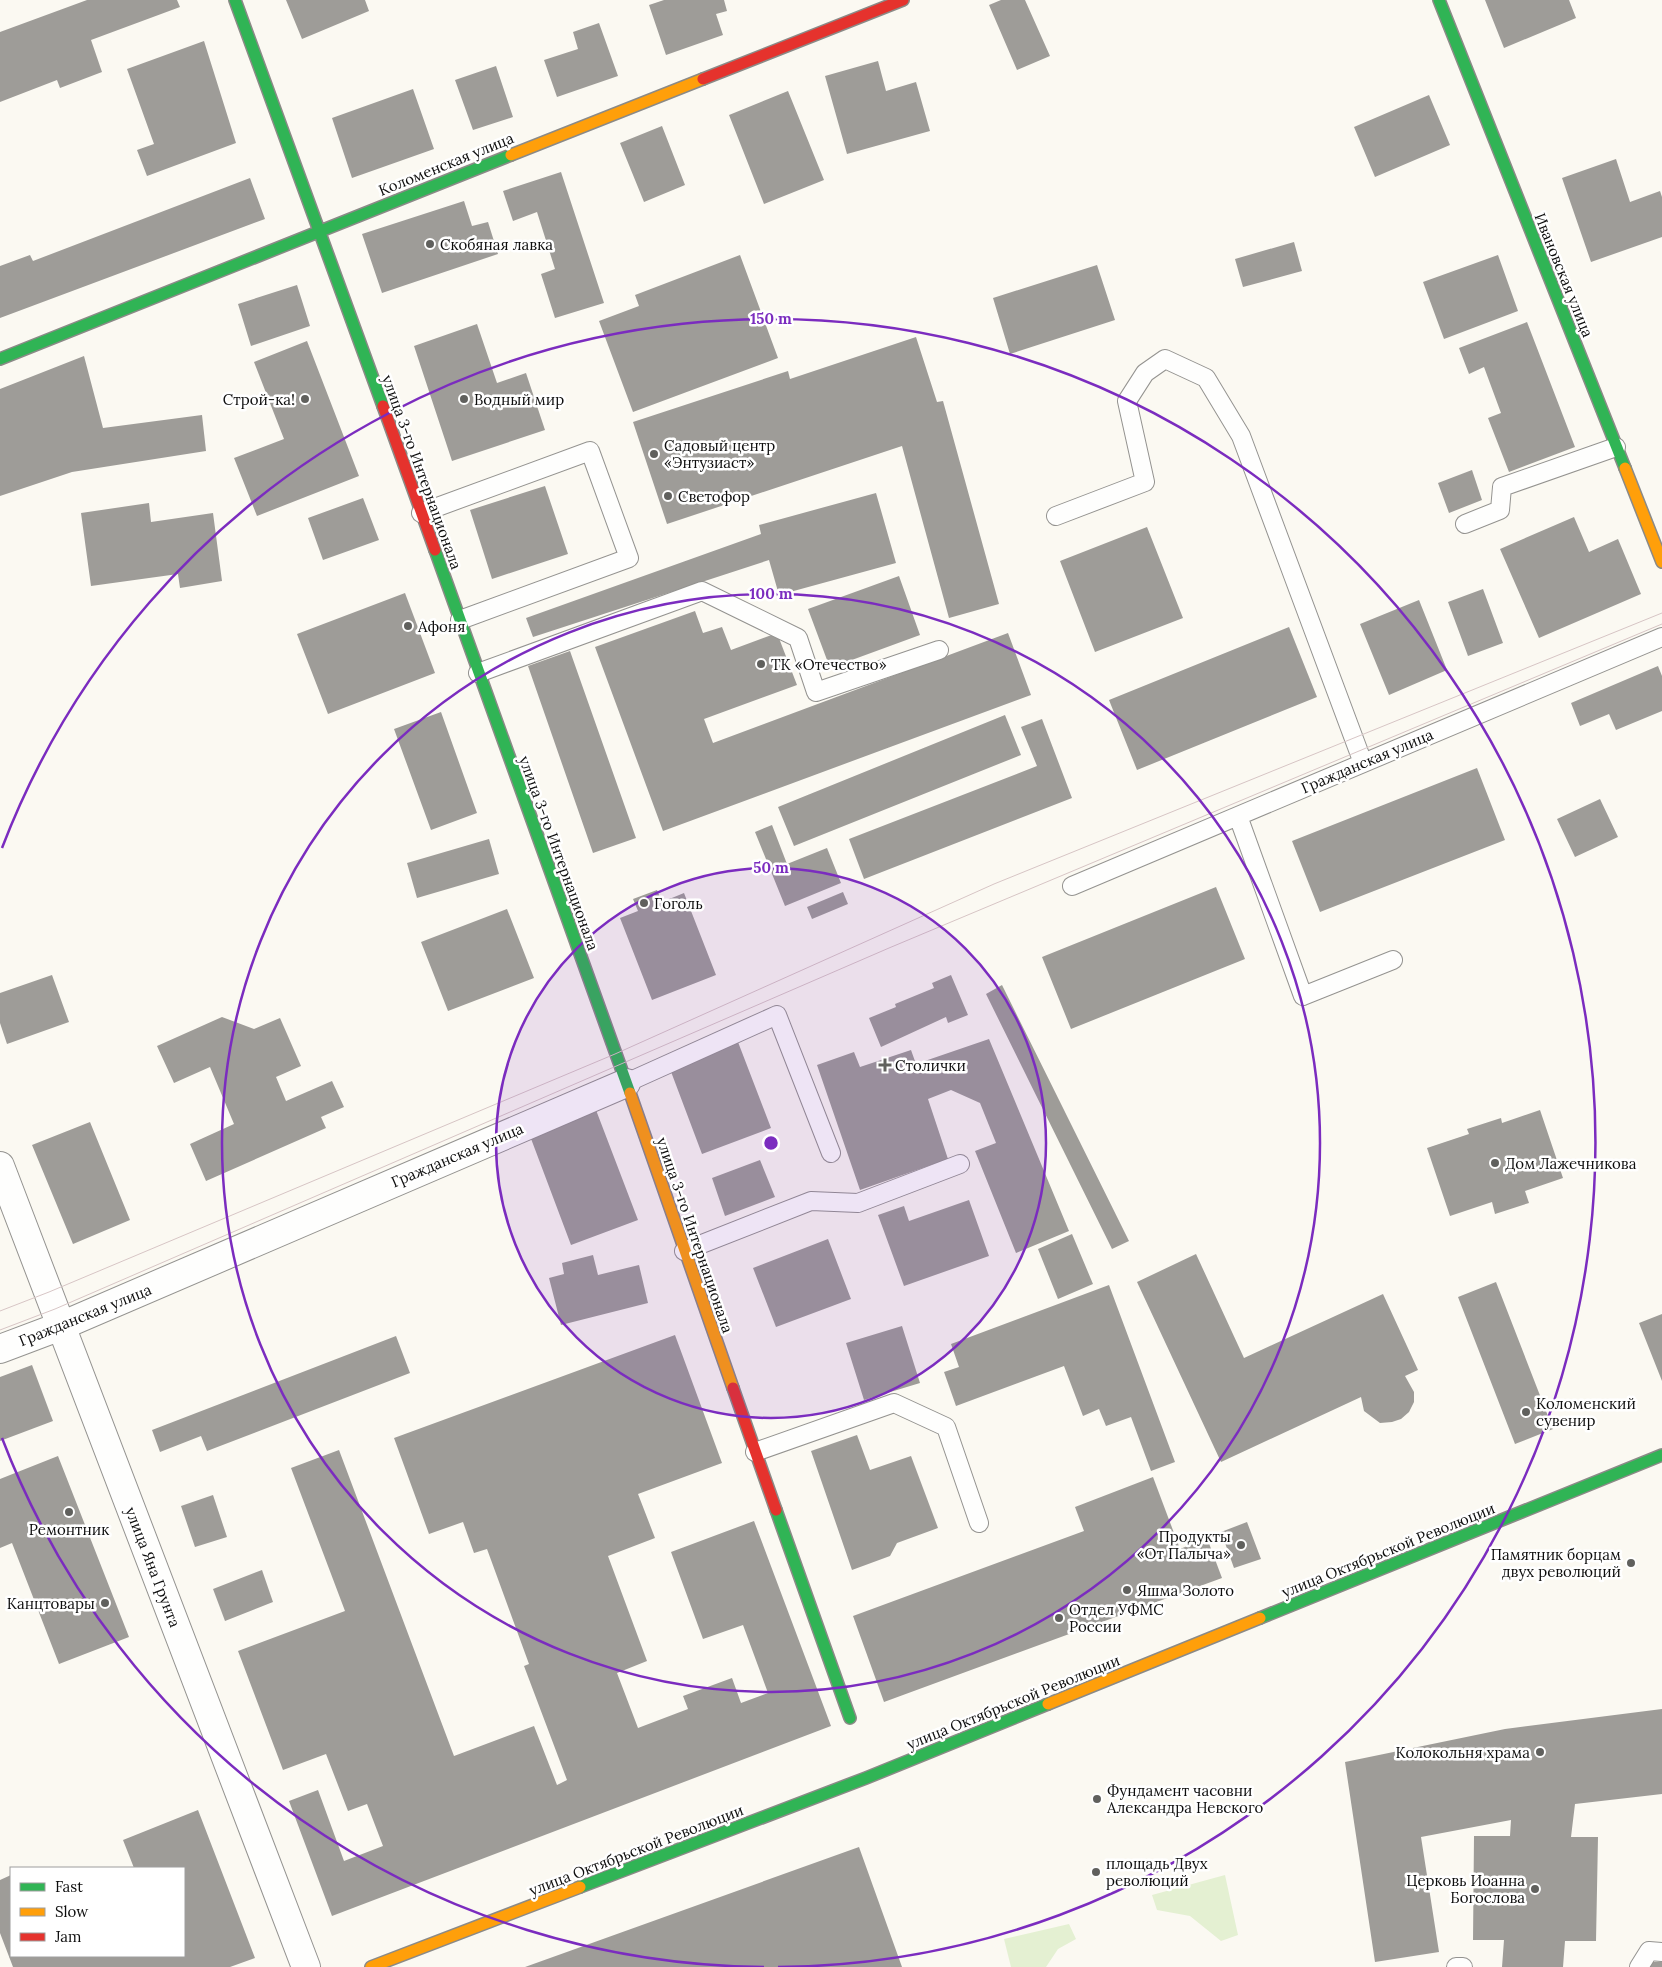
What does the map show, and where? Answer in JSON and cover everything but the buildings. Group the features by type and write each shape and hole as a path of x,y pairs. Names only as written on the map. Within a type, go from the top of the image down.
{"main road":[{"name":"улица 3-го Интернационала","path":"235,0 320,230 626,1083 850,1718"},
{"name":"Коломенская улица","path":"0,359 320,230 903,0"},
{"name":"Ивановская улица","path":"1439,0 1662,562"},
{"name":"улица Октябрьской Революции","path":"371,1967 866,1778 1662,1455"}],"street":[{"name":"Гражданская улица","path":"0,1349 61,1326 626,1083"},
{"name":"улица Яна Грунта","path":"0,1166 306,1967"}],"lane":[{"path":"1056,516 1145,482 1127,401 1145,373 1165,359 1206,378 1241,436 1363,763"},
{"path":"1465,524 1500,510 1502,488 1616,447"},
{"path":"421,512 590,451 629,558 460,620"},
{"path":"478,673 702,591 798,638 816,692 939,650"},
{"name":"Гражданская улица","path":"1072,886 1662,637"},
{"path":"1238,816 1303,996 1393,960"},
{"name":"Гражданская улица","path":"626,1083 776,1015 831,1153"},
{"path":"684,1251 811,1201 858,1203 960,1164"},
{"path":"755,1452 894,1403 946,1427 979,1523"},
{"path":"1640,1967 1649,1952 1662,1952"},
{"path":"1456,1967 1463,1967"}],"green space":[{"path":"1225,1875 1238,1935 1221,1941 1190,1916 1157,1910 1152,1895"},
{"path":"1069,1924 1076,1939 1058,1949 1046,1967 1011,1967 1004,1939"}],"tram line":[{"path":"0,1311 615,1054 994,884 1662,613"},
{"path":"0,1330 55,1309 889,948 1662,624"}],"traffic: fast":[{"path":"235,0 383,406"},
{"path":"1439,0 1625,468"},
{"path":"0,359 511,155"},
{"path":"435,550 630,1093"},
{"path":"1260,1618 1662,1455"},
{"path":"776,1510 850,1718"},
{"path":"580,1887 866,1778 1048,1704"}],"traffic: slow":[{"path":"511,155 703,79"},
{"path":"1625,468 1662,562"},
{"path":"630,1093 733,1388"},
{"path":"1048,1704 1260,1618"},
{"path":"371,1967 580,1887"}],"traffic: jam":[{"path":"703,79 903,0"},
{"path":"383,406 435,550"},
{"path":"733,1388 776,1510"}],"place":[{"name":"Скобяная лавка","path":"430,244"},
{"name":"Строй-ка!","path":"305,399"},
{"name":"Водный мир","path":"464,399"},
{"name":"Садовый центр «Энтузиаст»","path":"654,454"},
{"name":"Светофор","path":"668,496"},
{"name":"Афоня","path":"408,626"},
{"name":"ТК «Отечество»","path":"761,664"},
{"name":"Гоголь","path":"644,903"},
{"name":"Столички","path":"885,1065"},
{"name":"Дом Лажечникова","path":"1495,1163"},
{"name":"Коломенский сувенир","path":"1526,1412"},
{"name":"Ремонтник","path":"69,1512"},
{"name":"Продукты «От Палыча»","path":"1241,1545"},
{"name":"Памятник борцам двух революций","path":"1631,1563"},
{"name":"Яшма Золото","path":"1127,1590"},
{"name":"Канцтовары","path":"105,1603"},
{"name":"Отдел УФМС России","path":"1059,1618"},
{"name":"Колокольня храма","path":"1540,1752"},
{"name":"Фундамент часовни Александра Невского","path":"1097,1799"},
{"name":"площадь Двух революций","path":"1096,1872"},
{"name":"Церковь Иоанна Богослова","path":"1535,1889"}]}
